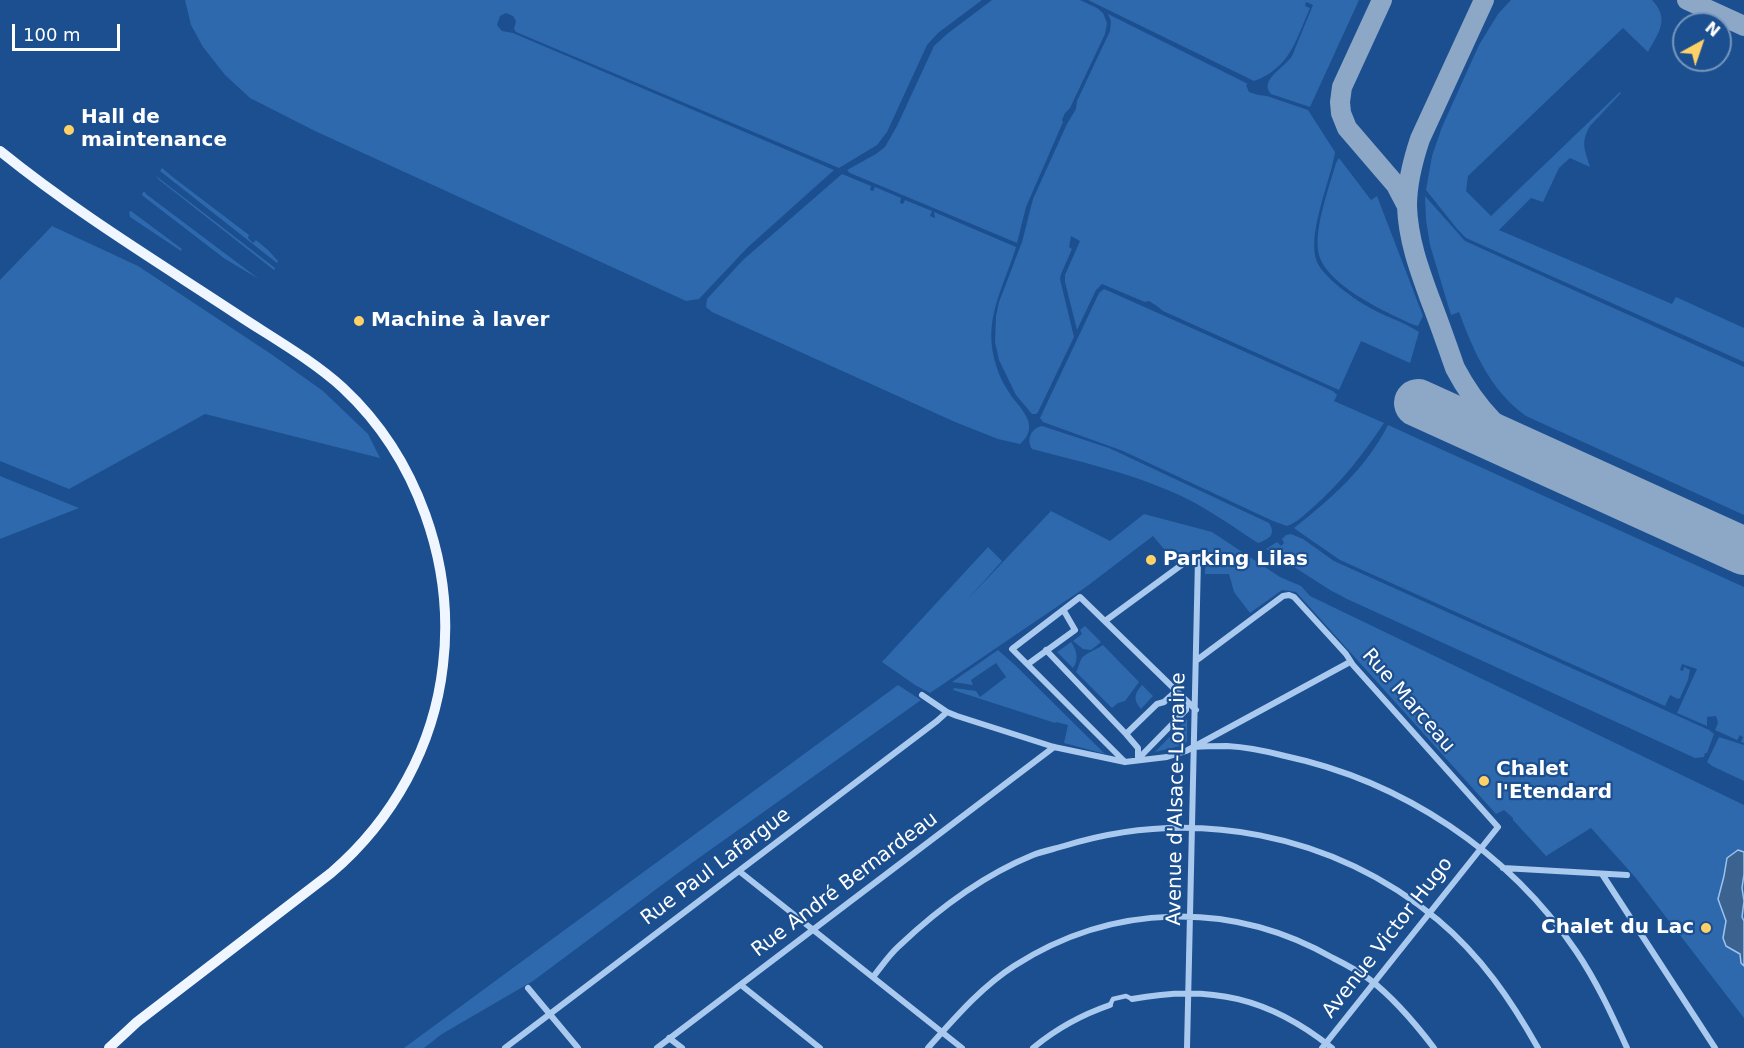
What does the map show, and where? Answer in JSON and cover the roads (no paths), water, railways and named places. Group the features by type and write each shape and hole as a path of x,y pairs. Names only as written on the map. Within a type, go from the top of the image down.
{"main road":[{"path":"0,151 85,214 305,359 343,388 378,427 409,477 431,528 441,567 446,602 445,654 441,682 426,740 395,802 376,828 332,873 137,1022 109,1048"}],"street":[{"name":"Avenue d'Alsace-Lorraine","path":"1105,621 1191,558 1198,559 1187,1048"},
{"name":"Rue Marceau","path":"1197,660 1283,596 1294,597 1498,827"},
{"path":"1125,762 1012,649 1080,597 1196,710"},
{"path":"1028,664 1075,630 1064,611"},
{"path":"1046,650 1138,748 1138,760"},
{"path":"922,695 947,712 1054,747 1125,762 1167,757 1195,747 1350,662"},
{"path":"1126,734 1157,704 1164,702 1175,692"},
{"path":"1138,760 1186,710 1186,702"},
{"name":"Rue Paul Lafargue","path":"505,1048 937,722 947,712"},
{"path":"1195,747 1227,746 1311,761 1359,778 1412,803 1447,824 1503,868 1539,903 1597,984 1627,1048"},
{"name":"Rue André Bernardeau","path":"657,1048 1054,747"},
{"name":"Avenue Victor Hugo","path":"1324,1046 1498,827"},
{"path":"873,977 897,947 940,909 987,878 1033,855 1087,839 1137,830 1193,828 1257,834 1310,848 1359,868 1429,913 1461,942 1497,983 1518,1012 1538,1048"},
{"path":"1503,868 1627,875"},
{"path":"739,871 962,1048"},
{"path":"1602,874 1715,1048"},
{"path":"928,1048 980,994 1012,967 1048,947 1086,931 1134,919 1169,916 1250,924 1284,934 1317,948 1374,983 1414,1022 1434,1048"},
{"path":"741,985 820,1048"},
{"path":"528,988 578,1048"},
{"path":"1033,1048 1071,1021 1110,1005 1113,999 1126,996 1132,999 1160,993 1188,993 1224,996 1265,1007 1296,1022 1324,1046 1332,1048"},
{"path":"669,1038 682,1048"}],"place":[{"name":"Hall de maintenance","path":"69,130"},
{"name":"Machine à laver","path":"359,321"},
{"name":"Parking Lilas","path":"1151,560"},
{"name":"Chalet l'Etendard","path":"1484,781"},
{"name":"Chalet du Lac","path":"1706,928"}]}
